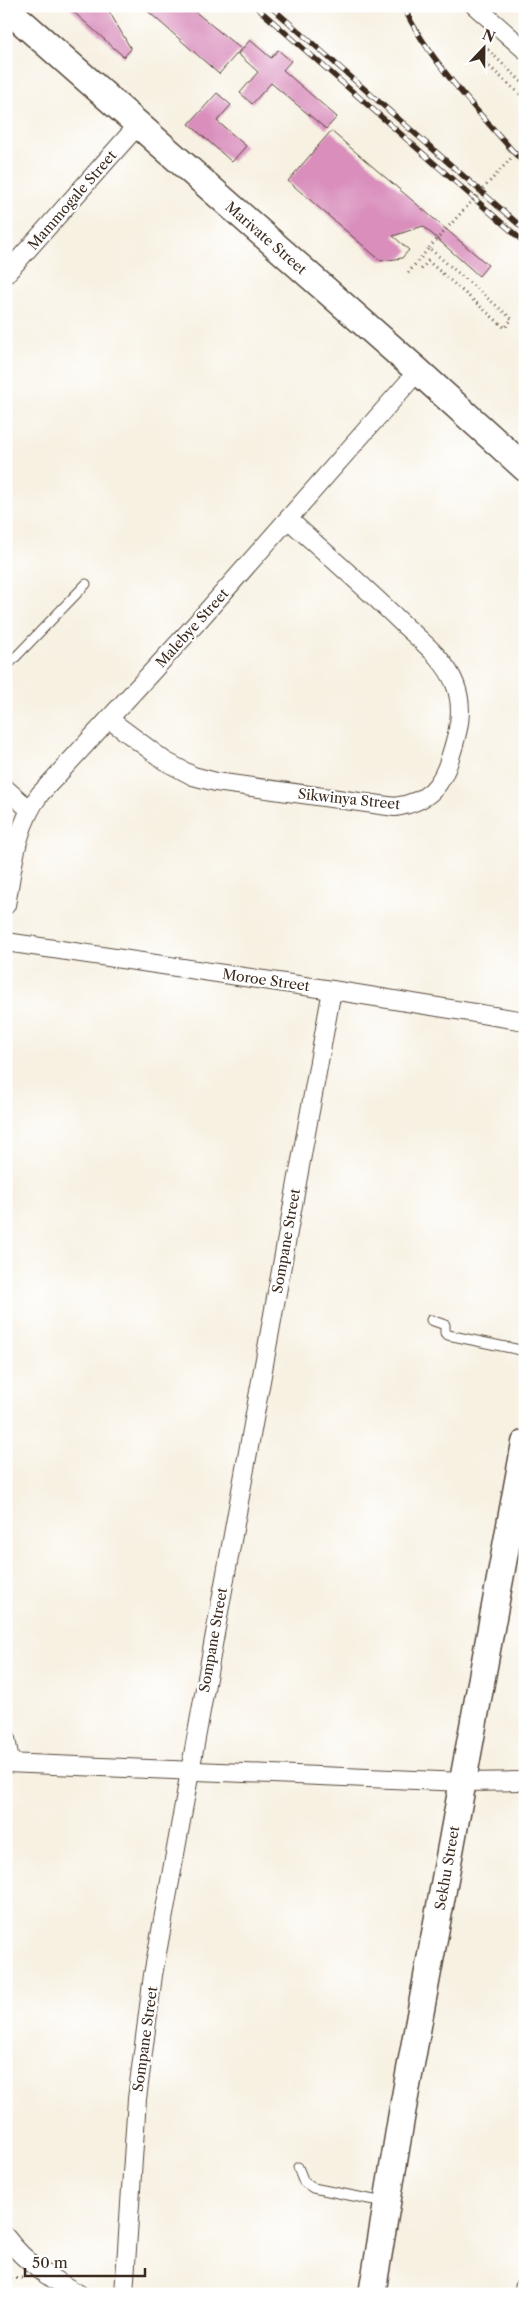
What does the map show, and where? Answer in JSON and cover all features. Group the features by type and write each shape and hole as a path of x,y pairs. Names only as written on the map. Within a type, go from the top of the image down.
{"street":[{"path":"475,6 493,12 525,50"},
{"name":"Marivate Street","path":"6,8 418,371 525,468"},
{"name":"Mammogale Street","path":"6,274 138,125"},
{"name":"Malebye Street","path":"6,905 20,831 29,808 49,784 110,720 418,371"},
{"name":"Sikwinya Street","path":"110,720 178,769 216,782 396,807 412,804 426,797 435,788 445,775 460,726 459,704 451,677 436,656 288,519"},
{"path":"6,789 29,808"},
{"name":"Moroe Street","path":"6,942 332,990 525,1022"},
{"name":"Sompane Street","path":"124,2294 137,2099 153,1975 188,1771 332,990"},
{"name":"Sekhu Street","path":"372,2294 525,1443"},
{"path":"6,1738 8,1762 463,1782 525,1781"},
{"path":"6,2237 21,2256 32,2266 79,2294"},
{"path":"523,2294 525,2284"}],"lane":[{"path":"6,667 86,584"},
{"path":"431,1320 445,1324 445,1333 448,1335 525,1351"},
{"path":"298,2167 304,2182 313,2188 387,2203"}],"path":[{"path":"525,85 488,50 480,58 525,99"},
{"path":"408,273 525,143"},
{"path":"420,271 428,261 505,328 512,319 429,248"}],"building":[{"path":"67,6 106,6 131,49 124,57"},
{"path":"142,6 188,6 241,49 219,74"},
{"path":"250,40 271,58 278,50 291,61 283,70 337,117 326,129 271,83 252,104 240,93 258,72 238,54"},
{"path":"217,93 231,105 217,121 246,146 232,162 189,124"},
{"path":"331,131 488,265 479,276 423,226 393,236 409,250 402,258 381,261 288,181"}],"railway":[{"path":"255,6 525,243"},
{"path":"270,6 525,230"},
{"path":"403,6 428,49 443,69 475,109 525,165"}]}
